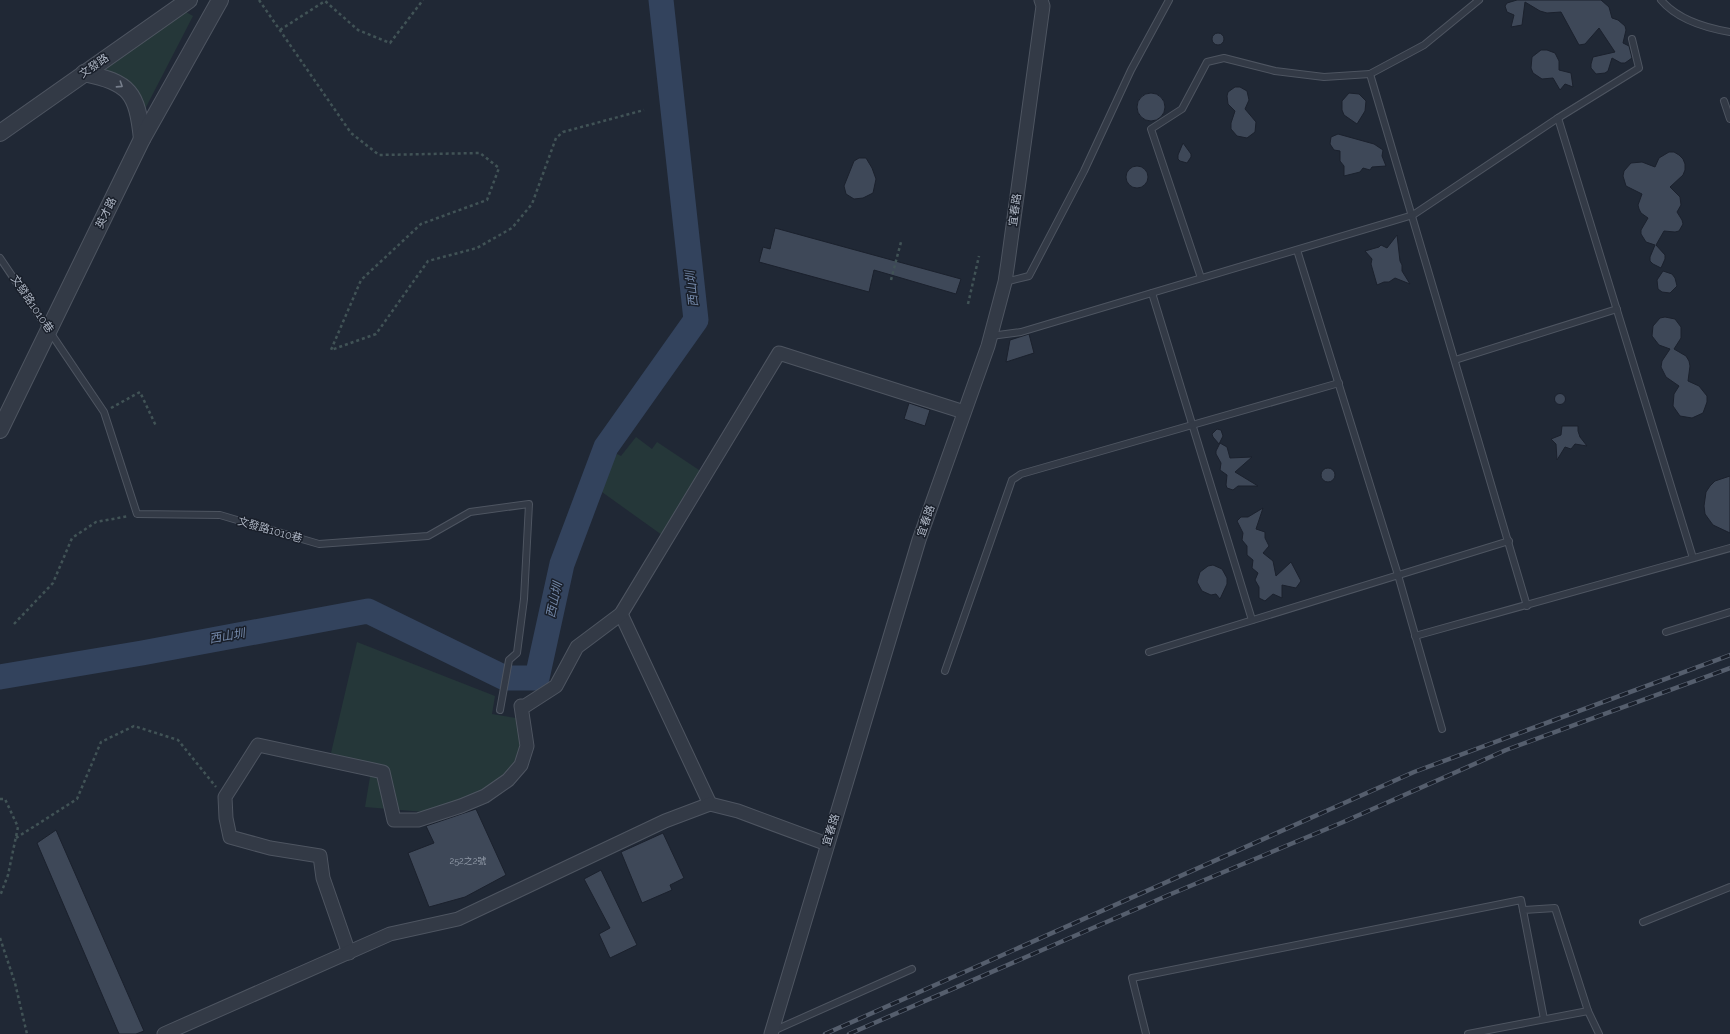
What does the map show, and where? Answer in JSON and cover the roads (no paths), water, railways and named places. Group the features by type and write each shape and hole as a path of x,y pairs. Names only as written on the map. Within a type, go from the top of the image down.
{"street":[{"name":"文發路","path":"0,133 189,0"},
{"name":"英才路","path":"0,430 142,139 220,0"},
{"name":"宜春路","path":"772,1033 827,844 919,540 991,336 1005,282 1043,6 1042,0"},
{"path":"84,73 107,78 122,85 133,96 140,117 142,139"},
{"path":"349,953 323,878 320,856 270,848 230,837 226,818 225,797 258,745 383,772 394,820 418,820 461,806 485,796 508,780 520,765 527,746 521,706 525,706 556,686 578,647 621,614 779,353 964,412"},
{"path":"621,614 710,804"},
{"path":"164,1034 390,934 458,919 666,821 710,804 738,811 827,844"}],"lane":[{"path":"1005,282 1029,276 1084,171 1131,70 1169,0"},
{"path":"1201,278 1151,129 1182,109 1207,62 1224,58 1275,71 1324,77 1370,74 1424,44 1478,0"},
{"path":"1661,0 1669,9 1676,13 1710,28 1730,32"},
{"path":"991,336 1021,332 1413,215 1558,118 1639,68 1632,39"},
{"path":"1370,74 1413,215 1527,606"},
{"path":"1724,101 1730,119"},
{"path":"1558,118 1693,558"},
{"path":"1297,250 1398,575 1442,729"},
{"name":"文發路1010巷","path":"0,258 38,312 49,331 104,412 138,514 220,515 318,544 428,536 470,512 529,504 524,599 517,653 509,660 500,710"},
{"path":"1152,293 1252,620"},
{"path":"1455,360 1617,309"},
{"path":"945,671 1012,480 1021,474 1339,383"},
{"path":"1149,652 1509,541"},
{"path":"1415,636 1527,606 1730,548"},
{"path":"1666,632 1730,612"},
{"path":"1643,922 1730,887"},
{"path":"1146,1034 1132,978 1521,900 1544,1019"},
{"path":"1523,910 1555,908 1588,1011 1599,1034"},
{"path":"772,1033 912,969"},
{"path":"1468,1034 1588,1011"}],"waterway":[{"name":"西山圳","path":"0,677 142,653 368,611 505,678 537,678 562,564 606,447 696,320 661,0"}],"railway":[{"path":"825,1034 1414,772 1730,655"},
{"path":"849,1034 1171,894 1341,823 1506,750 1730,668"}]}
